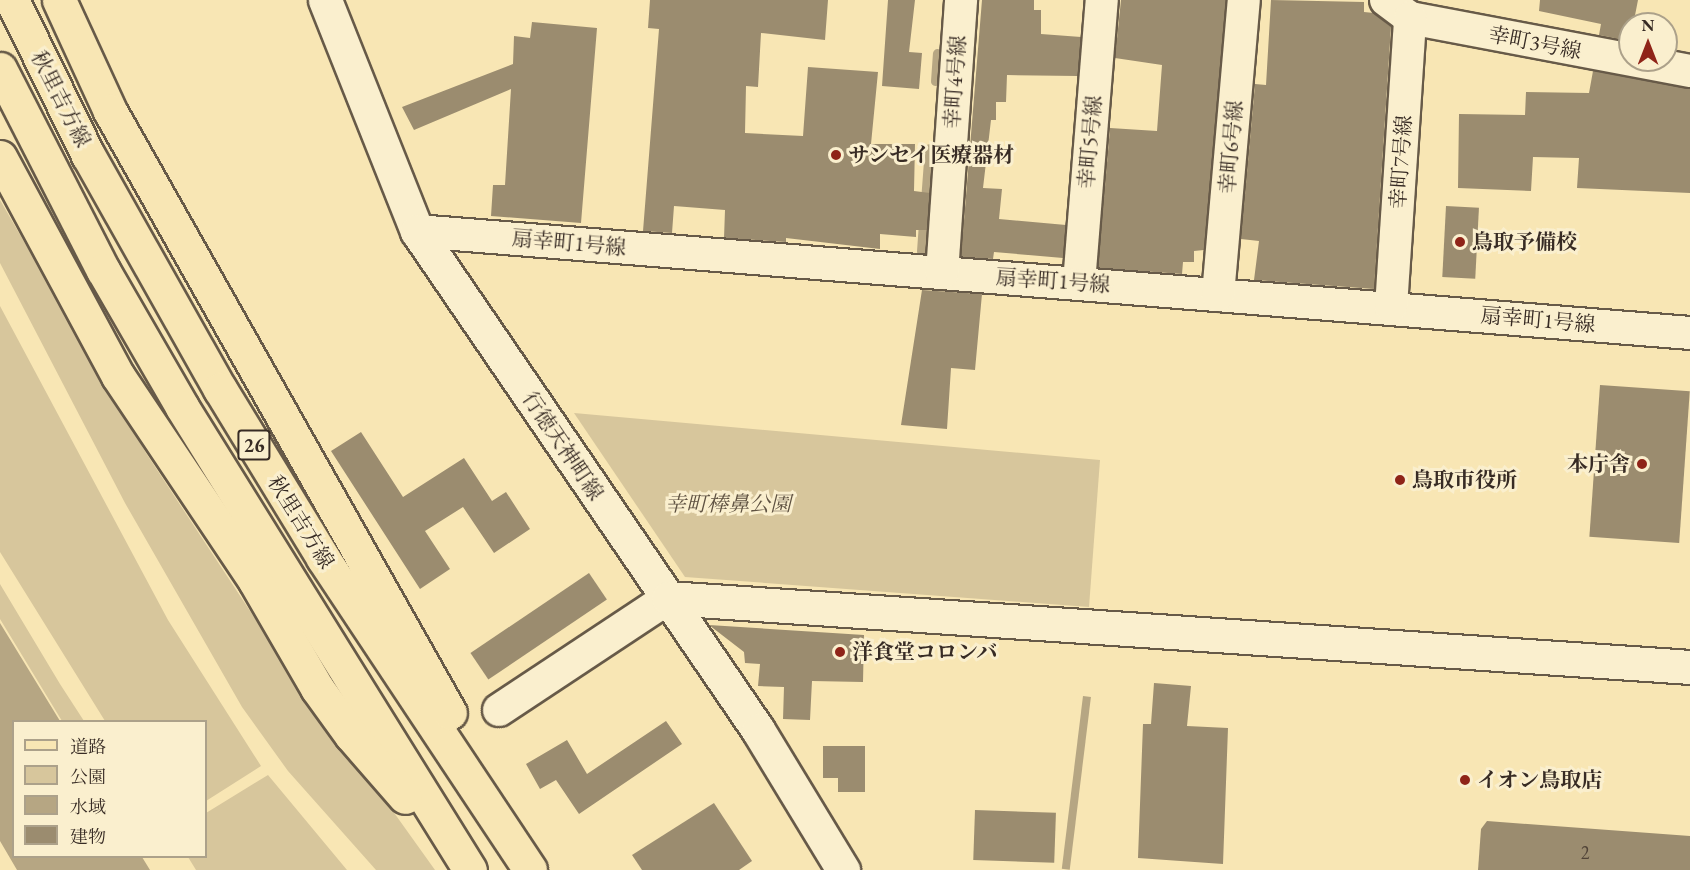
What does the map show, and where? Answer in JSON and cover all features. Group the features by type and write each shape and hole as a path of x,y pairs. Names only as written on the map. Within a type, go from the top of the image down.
{"main road":[{"name":"秋里吉方線","path":"12,0 88,155 220,389 323,558 530,870"},
{"path":"58,0 110,111 536,870"},
{"name":"秋里吉方線","path":"0,69 98,260 182,407 470,870"},
{"path":"0,158 118,376 255,581 317,688 351,735 470,870"}],"street":[{"name":"行徳天神町線","path":"326,0 417,231 789,777 843,870"},
{"name":"幸町4号線","path":"942,273 961,0"},
{"name":"幸町5号線","path":"1079,283 1102,0"},
{"name":"幸町6号線","path":"1218,295 1244,0"},
{"name":"幸町3号線","path":"1398,9 1690,71"},
{"name":"幸町7号線","path":"1391,307 1398,9"},
{"name":"扇幸町1号線","path":"417,231 1391,307 1690,333"},
{"path":"499,710 668,598 1690,667"}],"green space":[{"path":"0,200 146,453 254,617 435,870 376,870 288,771 242,707 125,503 0,263"},
{"path":"0,306 168,620 261,766 207,800 207,720 104,720 0,552"},
{"name":"幸町棒鼻公園","path":"574,413 1100,460 1089,607 685,577"},
{"path":"0,584 83,720 61,720 0,619"},
{"path":"268,775 347,870 196,870 189,858 207,858 207,812"}],"water":[{"path":"0,623 59,720 12,720 12,858 143,858 150,870 17,870 0,841"},
{"path":"1083,696 1091,697 1070,870 1062,869"}],"building":[{"path":"650,0 828,0 825,40 761,33 758,87 746,86 745,133 803,136 808,67 878,72 871,144 915,144 914,191 930,193 927,230 916,230 916,237 880,234 880,249 786,238 786,242 724,238 725,210 674,206 672,233 643,231 659,29 648,28"},
{"path":"888,0 915,0 909,52 922,53 919,89 882,86"},
{"path":"982,0 1034,0 1034,10 1041,10 1041,34 1081,37 1078,76 1007,75 1006,102 996,102 996,120 991,120 983,188 1002,189 999,219 1066,225 1063,258 994,252 993,259 961,257"},
{"path":"1121,0 1226,0 1204,250 1194,251 1194,262 1183,262 1182,274 1098,268 1110,128 1157,131 1162,65 1115,58"},
{"path":"1271,0 1364,2 1364,12 1374,13 1391,27 1374,289 1254,280 1259,241 1241,239 1255,84 1266,85"},
{"path":"1540,0 1638,0 1636,12 1618,12 1618,39 1599,35 1601,24 1539,11"},
{"path":"532,22 597,28 581,223 491,216 493,185 505,185 511,89 414,130 402,107 513,64 514,36 530,38"},
{"path":"1593,71 1690,89 1690,193 1577,188 1579,158 1533,157 1531,191 1458,188 1459,114 1525,115 1526,92 1589,93"},
{"name":"鳥取予備校","path":"1446,206 1479,208 1475,279 1442,277"},
{"path":"922,290 982,294 975,370 951,368 947,429 901,425"},
{"name":"本庁舎","path":"1600,385 1690,391 1679,543 1589,537"},
{"path":"361,432 403,497 464,458 492,501 506,492 530,529 494,553 463,507 425,531 450,569 420,589 331,451"},
{"path":"589,573 607,600 488,679 470,653"},
{"path":"709,625 864,635 863,682 812,681 810,720 783,719 784,687 758,686 760,664 745,663 744,652"},
{"path":"1154,683 1191,686 1187,726 1228,728 1223,864 1138,858 1143,724 1151,724"},
{"path":"666,721 682,744 579,814 556,780 540,789 526,764 567,740 587,774"},
{"path":"823,746 865,746 865,792 838,792 838,778 823,778"},
{"path":"714,803 752,861 739,870 642,870 632,855"},
{"path":"975,810 1056,813 1054,863 973,860"},
{"path":"1487,821 1690,836 1690,870 1478,870 1481,829"}],"waterway":[{"path":"935,81 937,53"},
{"path":"925,201 929,148"},
{"path":"921,251 923,221"}],"place":[{"name":"サンセイ医療器材","path":"836,155"},
{"name":"鳥取予備校","path":"1460,242"},
{"name":"本庁舎","path":"1642,464"},
{"name":"鳥取市役所","path":"1400,480"},
{"name":"洋食堂コロンバ","path":"840,652"},
{"name":"イオン鳥取店","path":"1465,780"}]}
